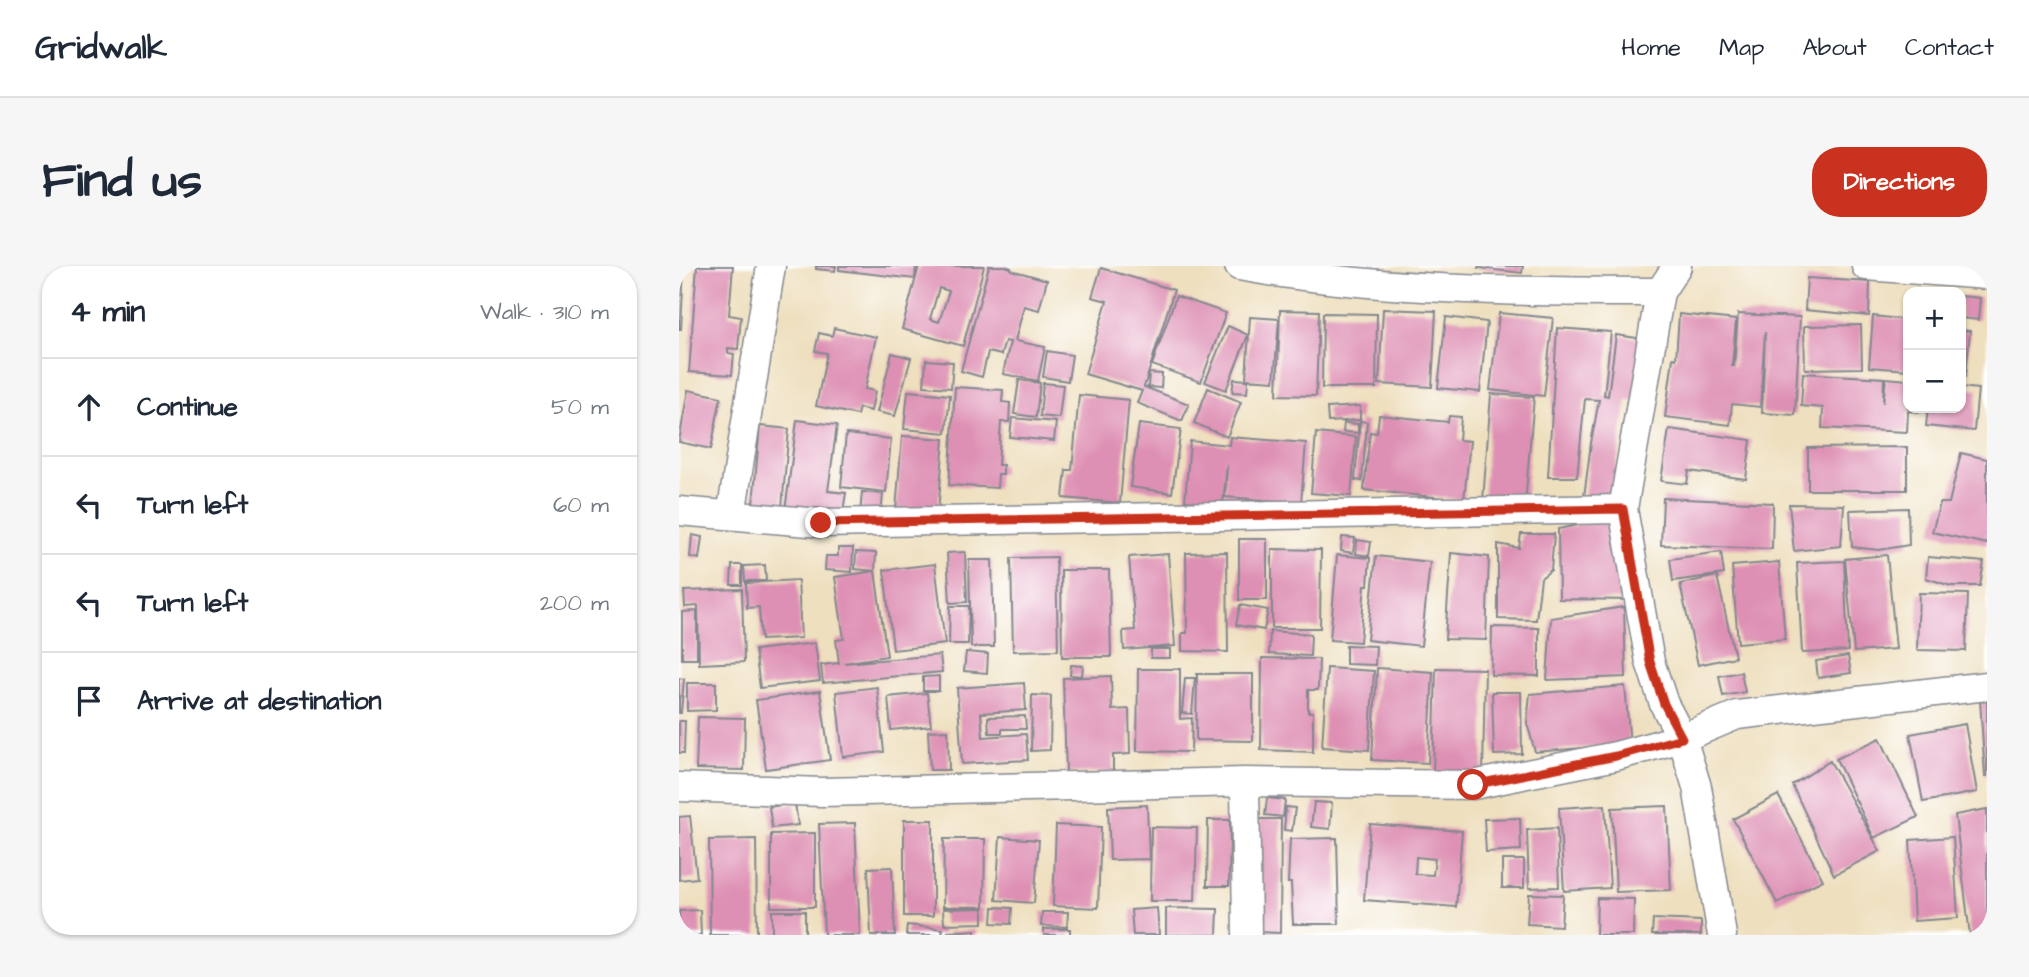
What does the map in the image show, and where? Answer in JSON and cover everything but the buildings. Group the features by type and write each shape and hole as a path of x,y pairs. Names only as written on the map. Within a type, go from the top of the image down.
{"street":[{"path":"731,515 771,266"},
{"path":"1239,266 1299,277 1521,292 1660,292"},
{"path":"1677,266 1660,292 1623,509 1650,662 1664,704 1682,738 1697,787 1722,935"},
{"path":"1866,266 1987,275"},
{"path":"679,511 834,523 1623,509"},
{"path":"679,787 822,792 1245,782 1473,785 1616,756 1682,738 1737,715 1987,687"},
{"path":"1245,782 1247,935"}],"route":[{"path":"821,523 1623,509 1650,662 1664,704 1682,738 1616,756 1473,785"}]}
